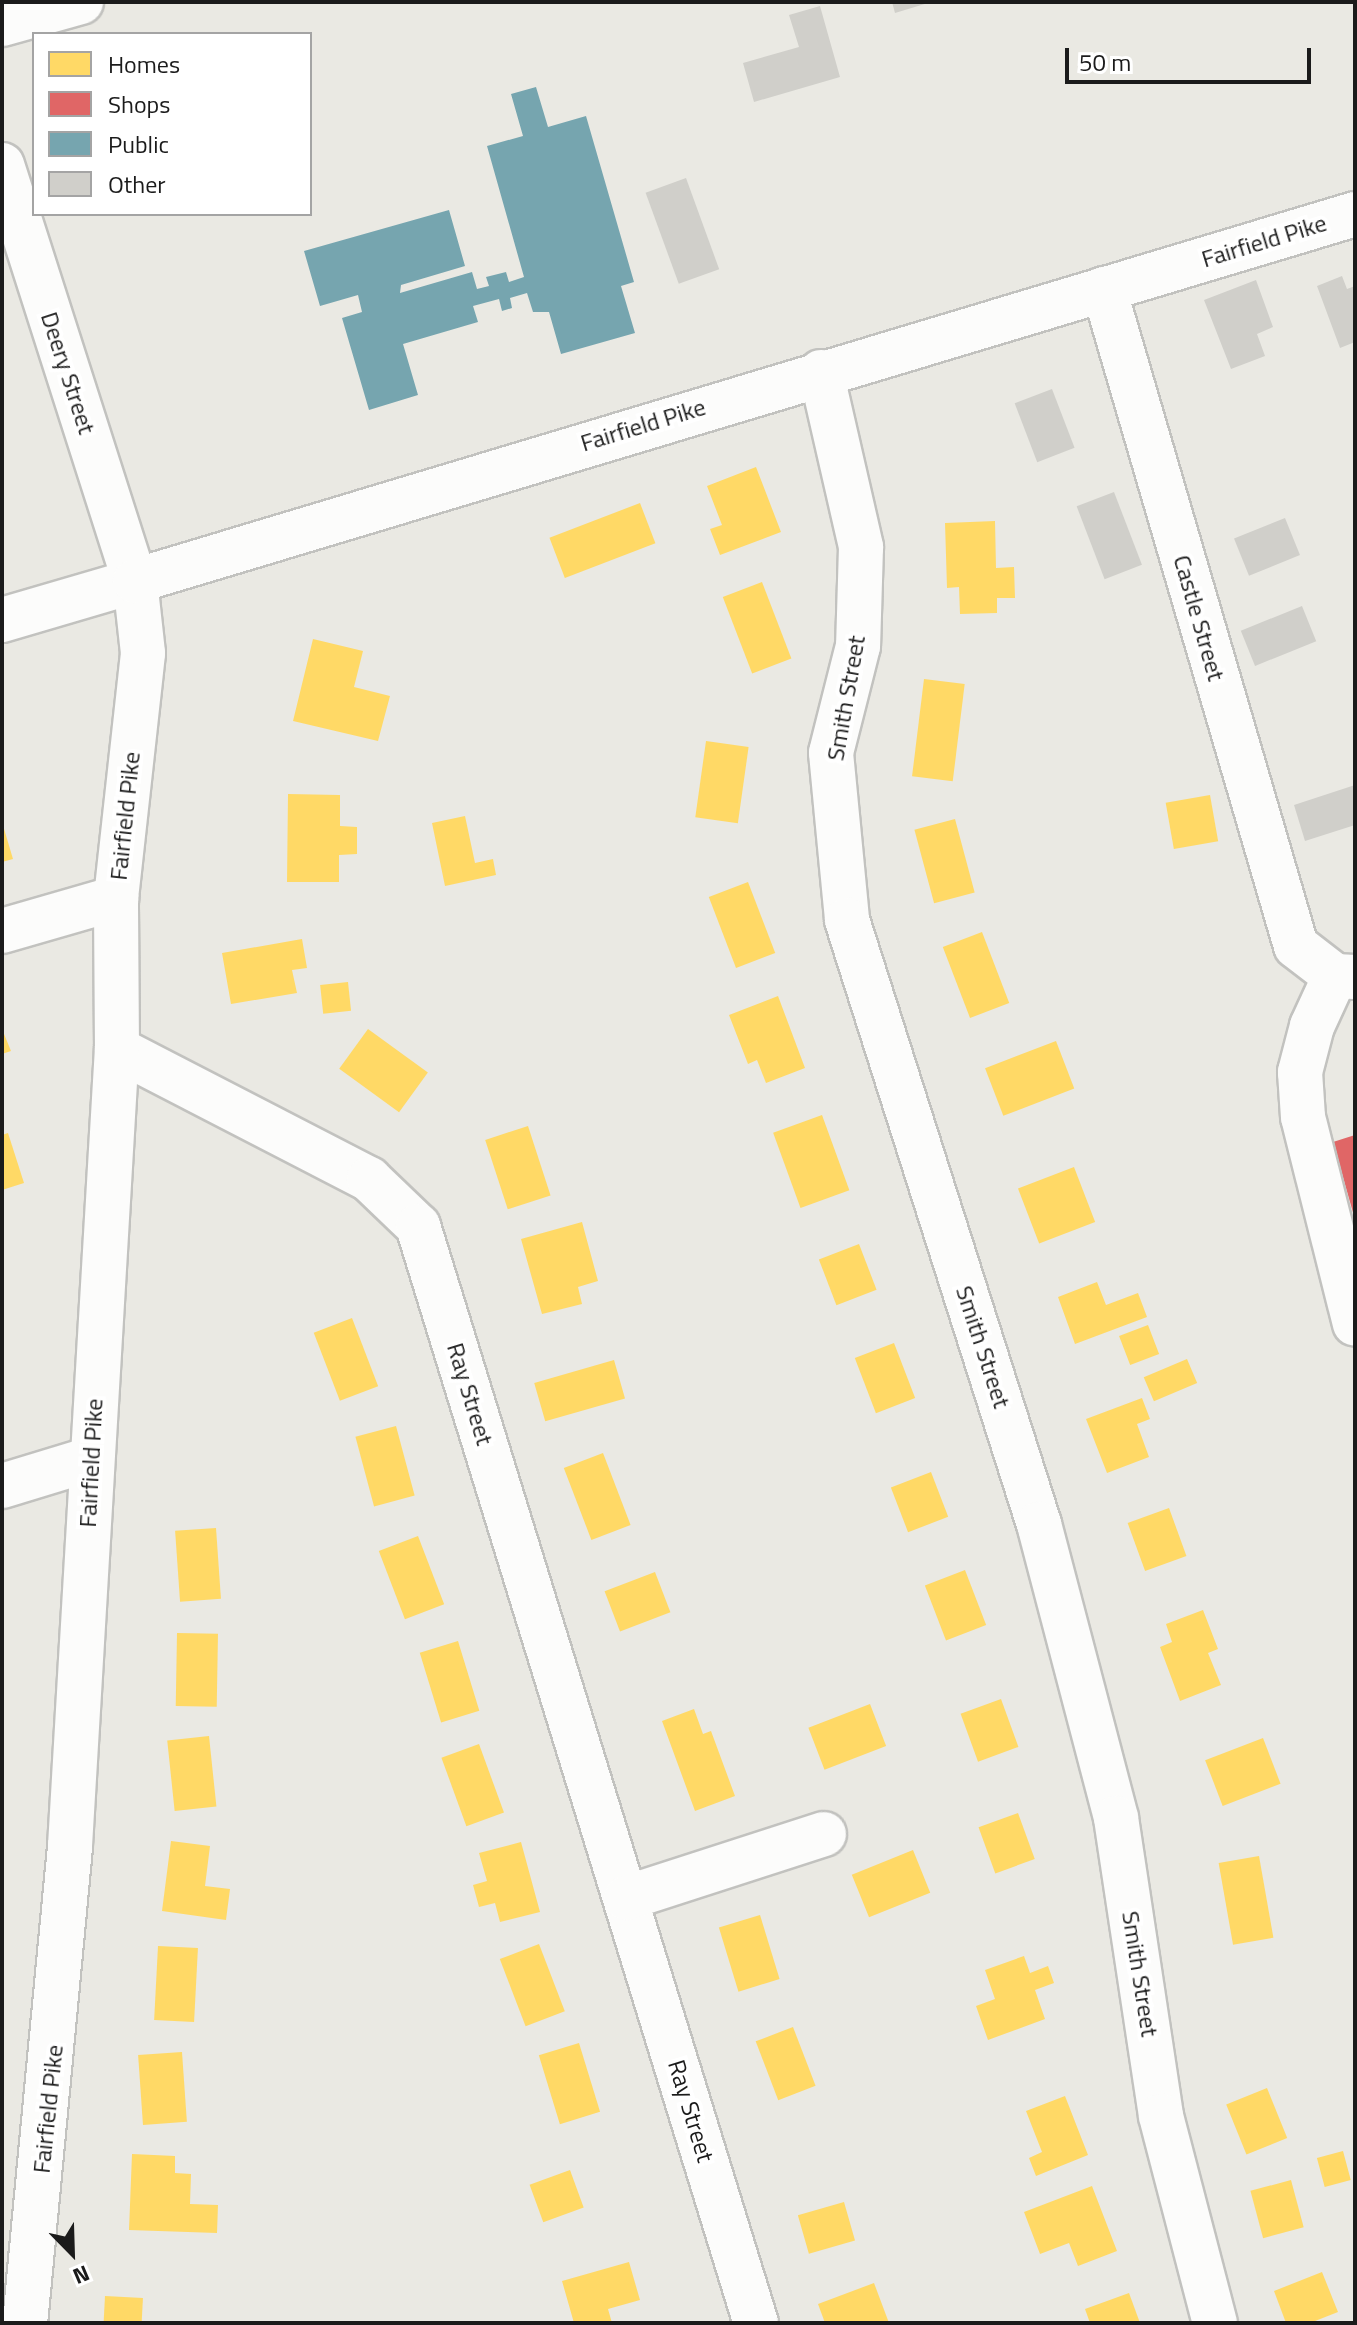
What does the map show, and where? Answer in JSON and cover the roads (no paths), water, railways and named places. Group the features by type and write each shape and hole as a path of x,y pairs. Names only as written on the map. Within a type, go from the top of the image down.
{"street":[{"path":"2,24 81,2"},
{"name":"Deery Street","path":"2,165 135,581"},
{"name":"Fairfield Pike","path":"25,2323 56,2034 117,1049 116,898 143,653 135,581 821,372 1355,214"},
{"name":"Castle Street","path":"1104,289 1296,946 1345,977"},
{"name":"Smith Street","path":"821,372 861,547 858,646 831,753 847,920 1044,1540 1116,1818 1161,2116 1215,2323"},
{"path":"2,620 135,581"},
{"path":"2,931 116,898"},
{"path":"1345,977 1312,1026 1300,1072 1303,1117 1355,1324"},
{"name":"Ray Street","path":"117,1049 369,1179 418,1226 756,2323"},
{"path":"2,1486 91,1459"},
{"path":"626,1898 824,1834"}]}
